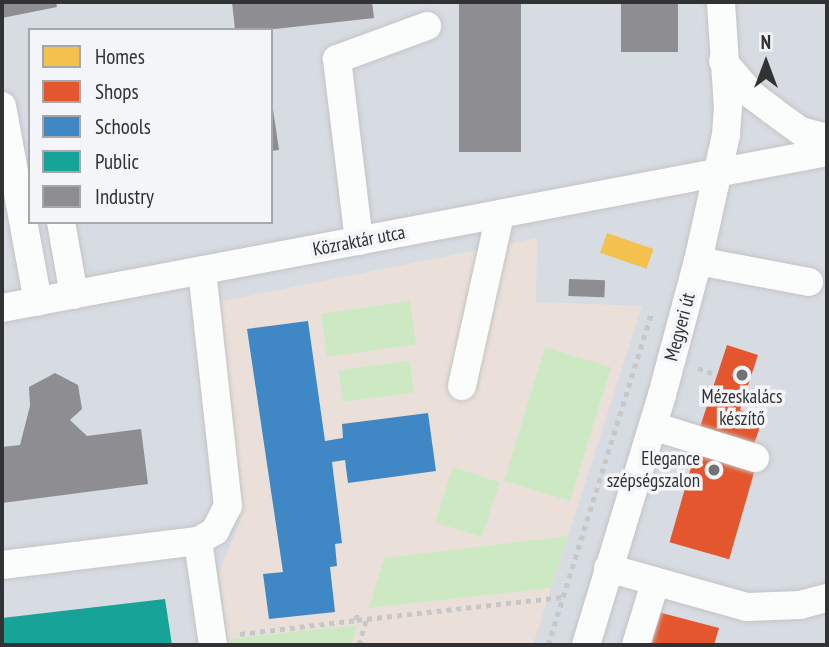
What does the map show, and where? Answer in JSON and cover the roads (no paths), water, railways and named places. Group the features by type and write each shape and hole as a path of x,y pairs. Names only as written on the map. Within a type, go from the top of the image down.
{"street":[{"name":"Megyeri út","path":"586,645 653,426 698,261 726,135 728,108 721,2"},
{"path":"359,241 337,60 427,26"},
{"path":"723,61 752,94 773,111 801,131 827,138"},
{"path":"2,106 38,302"},
{"name":"Közraktár utca","path":"2,308 827,152"},
{"path":"461,386 500,214"},
{"path":"61,224 74,295"},
{"path":"698,261 809,282"},
{"path":"2,565 198,541 215,531 228,506 198,316 202,270"},
{"path":"653,426 755,457"},
{"path":"198,541 212,641"},
{"path":"608,568 747,607 800,605 827,598"},
{"path":"636,645 654,583"}],"place":[{"name":"Mézeskalács készítő","path":"742,375"},
{"name":"Elegance szépségszalon","path":"714,470"}]}
